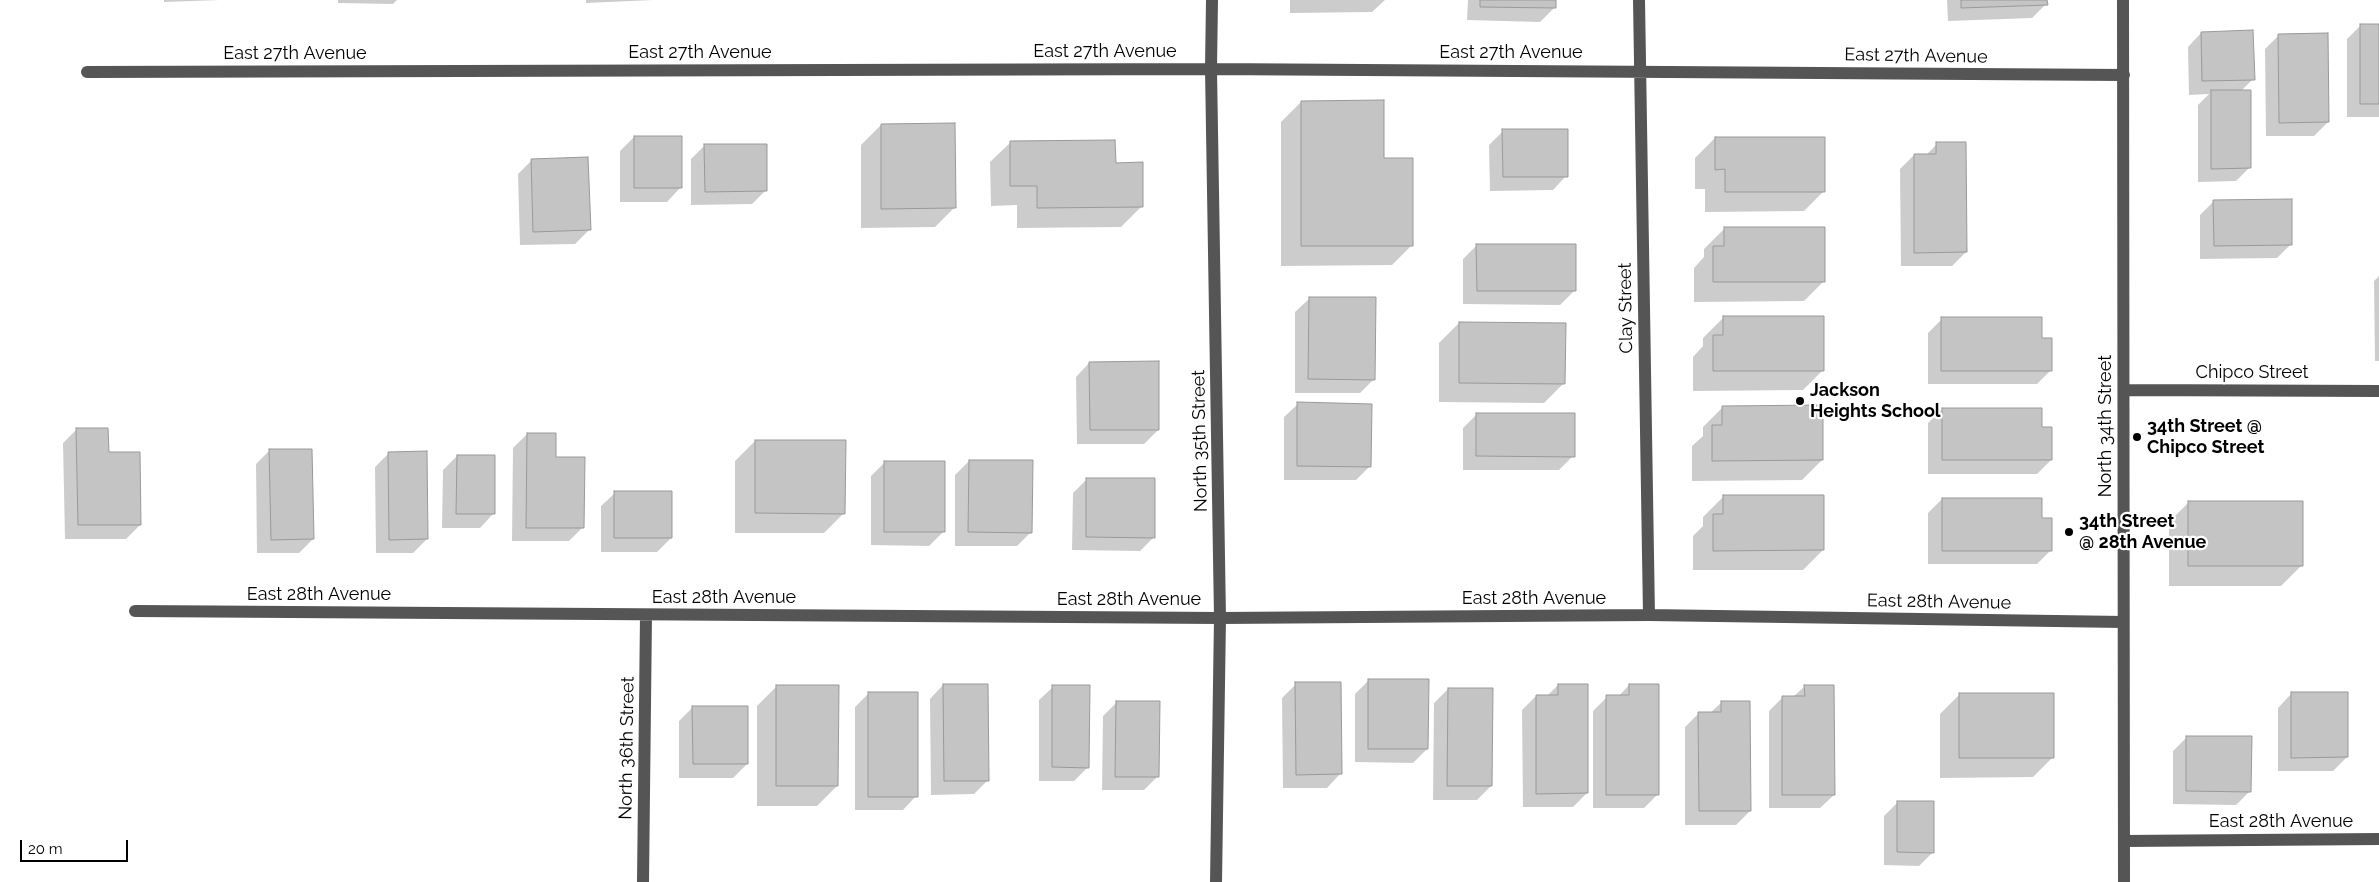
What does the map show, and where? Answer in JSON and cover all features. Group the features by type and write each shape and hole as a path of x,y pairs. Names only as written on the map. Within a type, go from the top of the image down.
{"street":[{"name":"North 35th Street","path":"1212,0 1211,70 1220,618 1216,882"},
{"name":"Clay Street","path":"1639,0 1649,615"},
{"name":"North 34th Street","path":"2123,0 2124,882"},
{"name":"East 27th Avenue","path":"87,72 1211,70 2124,75"},
{"name":"Chipco Street","path":"2124,390 2379,391"},
{"name":"East 28th Avenue","path":"135,611 1220,618 1649,615 2123,622"},
{"name":"North 36th Street","path":"643,882 646,615"},
{"name":"East 28th Avenue","path":"2124,841 2379,839"}],"building":[{"path":"1480,0 1556,0 1556,8 1480,7"},
{"path":"1961,0 2047,0 2048,5 1961,8"},
{"path":"2360,24 2379,24 2379,104 2360,104"},
{"path":"2253,30 2255,80 2202,81 2201,32"},
{"path":"2328,33 2329,122 2279,123 2278,34"},
{"path":"2211,90 2251,90 2251,168 2211,169"},
{"path":"1384,100 1384,158 1413,158 1413,246 1301,246 1301,101"},
{"path":"955,123 956,208 881,209 881,124"},
{"path":"1502,129 1568,129 1568,177 1503,177"},
{"path":"634,136 682,136 682,188 634,188"},
{"path":"1715,137 1825,137 1825,192 1725,192 1725,169 1715,170"},
{"path":"1115,140 1116,163 1143,162 1143,207 1037,208 1037,186 1010,186 1010,141"},
{"path":"1936,142 1966,142 1967,252 1914,253 1914,154 1936,154"},
{"path":"704,144 767,144 767,191 705,192"},
{"path":"588,157 591,230 533,232 531,159"},
{"path":"2292,199 2292,245 2214,246 2213,200"},
{"path":"1724,227 1825,227 1825,282 1713,282 1713,246 1724,246"},
{"path":"1476,244 1576,244 1576,291 1477,291"},
{"path":"1309,297 1376,297 1375,380 1308,379"},
{"path":"1723,316 1824,316 1824,371 1713,371 1713,335 1723,335"},
{"path":"1941,317 2042,317 2042,338 2052,338 2052,371 1941,371"},
{"path":"1459,322 1566,323 1565,384 1459,383"},
{"path":"1159,361 1159,430 1090,430 1089,362"},
{"path":"1297,402 1372,404 1371,467 1297,466"},
{"path":"1823,405 1823,460 1712,461 1712,425 1722,425 1722,406"},
{"path":"1942,408 2042,408 2042,427 2052,427 2052,460 1942,460"},
{"path":"1476,413 1575,413 1575,457 1476,456"},
{"path":"76,428 108,428 109,452 140,452 141,525 78,525"},
{"path":"527,433 556,433 556,457 585,457 584,528 526,528"},
{"path":"755,440 846,440 845,514 755,513"},
{"path":"269,449 312,449 314,539 271,540"},
{"path":"427,451 428,539 389,540 388,452"},
{"path":"457,455 495,455 495,514 456,514"},
{"path":"969,460 1033,460 1032,533 968,532"},
{"path":"884,461 945,461 945,532 884,532"},
{"path":"1086,478 1155,478 1155,538 1086,537"},
{"path":"614,491 672,491 672,538 614,538"},
{"path":"1723,495 1824,495 1824,550 1713,551 1713,514 1723,514"},
{"path":"1942,498 2042,498 2042,518 2052,518 2052,551 1942,551"},
{"path":"2188,501 2303,501 2303,566 2188,566"},
{"path":"1368,679 1429,679 1428,749 1368,749"},
{"path":"1295,682 1341,682 1342,774 1296,775"},
{"path":"943,684 988,684 989,781 944,781"},
{"path":"1558,684 1588,684 1588,793 1536,794 1536,695 1558,695"},
{"path":"1629,684 1659,684 1659,795 1606,795 1606,695 1629,695"},
{"path":"776,685 839,685 838,786 776,786"},
{"path":"1052,685 1090,685 1089,768 1052,767"},
{"path":"1804,685 1834,685 1835,795 1782,795 1782,696 1805,696"},
{"path":"1448,688 1493,688 1492,786 1447,786"},
{"path":"868,692 918,692 918,797 868,797"},
{"path":"2291,692 2348,692 2348,757 2291,758"},
{"path":"1959,693 2054,693 2054,758 1959,758"},
{"path":"1116,701 1160,701 1159,777 1115,777"},
{"path":"1721,701 1750,701 1751,811 1699,811 1698,712 1721,712"},
{"path":"692,706 748,706 748,764 693,764"},
{"path":"2186,736 2252,736 2251,792 2186,791"},
{"path":"1897,801 1934,801 1934,853 1897,852"}],"place":[{"name":"Jackson Heights School","path":"1800,401"},
{"name":"34th Street @ Chipco Street","path":"2137,437"},
{"name":"34th Street @ 28th Avenue","path":"2069,532"}]}
